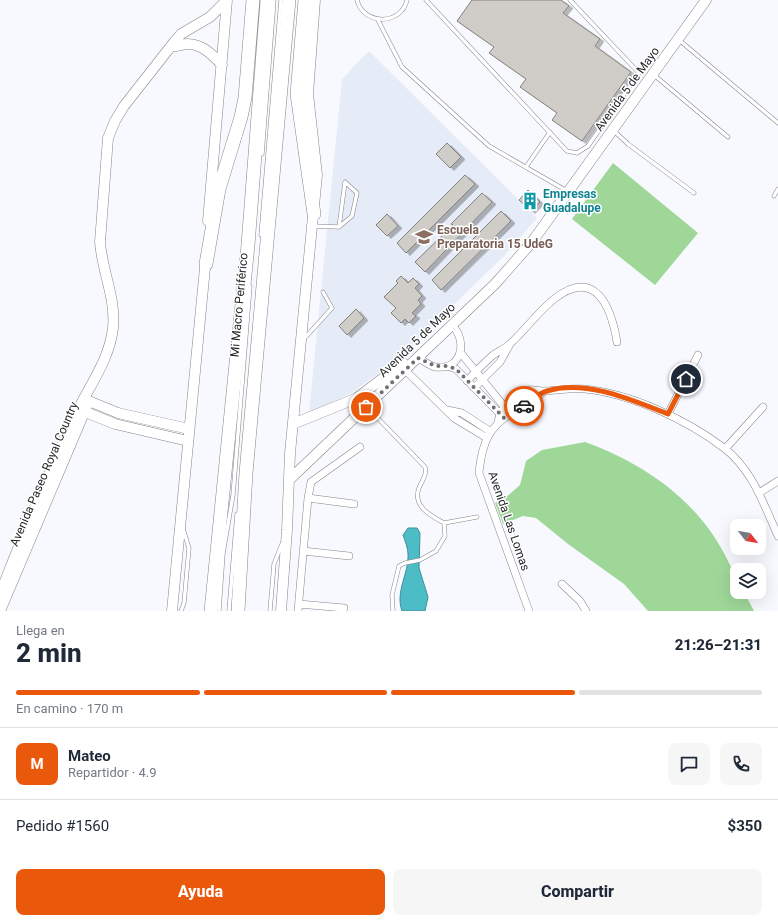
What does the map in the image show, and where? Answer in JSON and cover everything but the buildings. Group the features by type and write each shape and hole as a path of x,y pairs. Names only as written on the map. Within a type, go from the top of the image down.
{"highway":[{"path":"206,264 219,189 240,118 244,98 253,0"},
{"path":"211,611 248,245 267,0"},
{"path":"238,611 246,473 289,0"},
{"path":"305,0 297,94 313,220"}],"main road":[{"name":"Avenida Paseo Royal Country","path":"0,611 22,550 81,410 110,349 114,314 111,292 101,256 100,242 108,138 115,121 124,106 181,34 210,17 227,0"},
{"path":"172,611 206,264 227,0"},
{"path":"281,611 293,424 317,175 308,94 315,0"},
{"name":"Avenida 5 de Mayo","path":"289,480 495,284 544,227 706,0"},
{"path":"171,46 186,44 197,45 212,55 222,65"},
{"name":"Avenida 5 de Mayo","path":"293,424 357,398 398,368 488,282 546,217 554,211"},
{"path":"86,400 118,413 189,429"},
{"path":"81,410 115,424 188,441"},
{"path":"115,424 118,413"},
{"name":"Avenida Paseo Royal Country","path":"0,594 22,550"}],"street":[{"path":"467,381 493,355 510,344 553,300 572,289 582,287 592,289 604,300 614,325 617,342"},
{"path":"447,366 453,363 460,352 461,340 452,325"},
{"path":"474,388 500,362 510,344"},
{"path":"460,352 482,379 487,388 504,407 504,418"},
{"path":"668,414 698,355"},
{"path":"418,358 435,366 447,366 456,369 499,413 512,399 527,390 545,391 563,388 598,391 642,404 668,414 725,449 744,468 759,493 778,536"},
{"path":"405,370 446,410 466,427 487,438"},
{"path":"504,418 545,391"},
{"path":"725,449 763,407"},
{"path":"446,410 462,413 491,432"},
{"name":"Avenida Las Lomas","path":"499,413 504,418 487,438 481,454 479,473 529,611"},
{"path":"344,608 299,607 308,498 311,482 360,447"},
{"path":"759,493 778,480"},
{"path":"308,498 354,504"},
{"path":"303,551 349,556"},
{"path":"562,584 580,601 586,611"}],"lane":[{"path":"261,162 274,0"},
{"name":"Mi Macro Periférico","path":"261,239 281,0"},
{"path":"357,0 363,12 378,20 387,20 395,16 401,11 406,0"},
{"path":"426,0 567,151 577,153 583,150 639,73 570,0"},
{"path":"378,20 402,67 489,146 568,192"},
{"path":"678,40 778,123"},
{"path":"653,74 728,137"},
{"path":"613,130 628,144 694,192"},
{"path":"526,167 550,132"},
{"path":"345,182 357,193 352,216 339,227 345,182"},
{"path":"774,196 778,189"},
{"path":"313,220 339,227"},
{"name":"Mi Macro Periférico","path":"219,611 223,554 233,495 251,281"},
{"path":"301,342 332,308 323,292"},
{"path":"366,407 425,467 426,474 417,496 424,511 444,523 477,517"},
{"path":"229,611 238,508"},
{"path":"181,520 189,548 184,603 181,611"},
{"path":"393,611 392,595 399,566 405,563 420,560 436,551 445,536 444,523"},
{"path":"270,611 274,564 287,530"}],"shaded area":[{"name":"Escuela Preparatoria 15 UdeG","path":"369,51 537,218 505,255 396,361 351,393 309,413 342,79"}],"green space":[{"path":"613,163 698,233 655,285 572,219"},
{"path":"585,442 627,461 666,485 699,517 713,535 725,555 730,565 730,599 748,599 754,611 648,611 624,584 568,544 536,518 523,516 503,524 495,503 505,498 520,485 526,461 542,450"}],"water":[{"path":"408,528 417,528 420,533 419,568 428,597 425,611 402,611 400,604 401,589 408,561 408,549 403,535"}],"way so far":[{"path":"366,407 418,358 435,366 447,366 456,369 505,419 509,413 524,406"}],"place":[{"name":"Empresas Guadalupe","path":"530,201"},
{"name":"Escuela Preparatoria 15 UdeG","path":"424,237"}],"route":[{"path":"524,406 545,391 563,388 584,389 598,391 622,398 668,414 686,379"}]}
